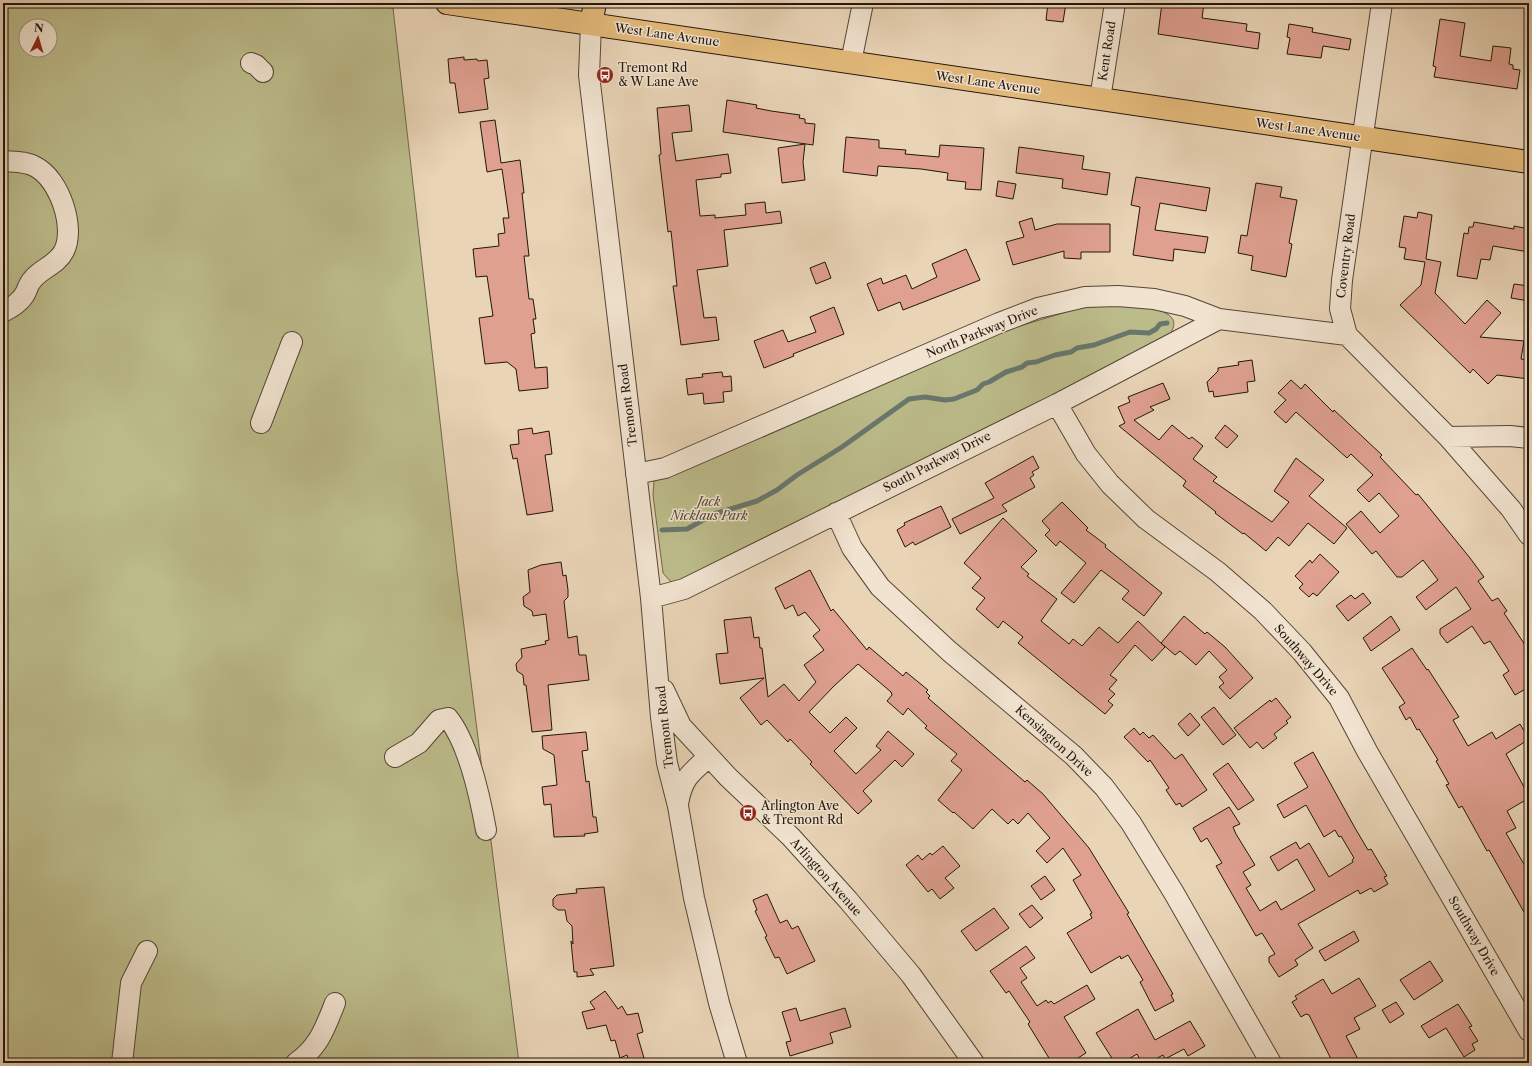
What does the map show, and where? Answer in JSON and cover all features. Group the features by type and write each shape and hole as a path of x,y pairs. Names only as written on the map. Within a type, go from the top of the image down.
{"main road":[{"name":"West Lane Avenue","path":"447,3 1529,162"},
{"name":"Tremont Road","path":"591,24 595,3"}],"street":[{"path":"852,62 863,3"},
{"name":"Kent Road","path":"1100,99 1115,3"},
{"name":"Coventry Road","path":"1382,3 1342,280 1340,309 1347,335 1448,437 1511,509 1529,535"},
{"name":"Tremont Road","path":"591,24 589,75 651,598 659,678 661,717 667,763 678,806 694,898 718,1003 738,1063"},
{"path":"3,161 24,162 37,167 52,182 60,195 66,216 68,235 64,251 54,264 33,278 21,299 3,312"},
{"name":"North Parkway Drive","path":"636,474 665,468 1038,308 1085,297 1118,296 1154,299 1185,306 1220,319 1347,335"},
{"name":"South Parkway Drive","path":"651,598 684,589 1057,404 1220,319"},
{"path":"261,422 292,342"},
{"name":"Southway Drive","path":"1057,404 1086,454 1110,484 1146,518 1218,572 1263,611 1302,652 1339,698 1367,751 1529,1031"},
{"path":"1448,437 1510,436 1529,438"},
{"name":"Kensington Drive","path":"836,513 852,548 880,587 949,651 1074,756 1104,787 1131,823 1271,1063"},
{"name":"Arlington Avenue","path":"659,678 681,726 709,757 791,837 848,900 911,975 974,1063"},
{"path":"395,757 419,743 439,720 448,718 457,729 479,789 486,830"},
{"name":"Tremont Road","path":"678,806 683,782 689,774 709,757"},
{"path":"122,1063 130,983 147,951"},
{"path":"296,1063 309,1054 324,1033 335,1003"}],"green space":[{"path":"3,3 347,3 393,8 457,571 519,1063 3,1063"},
{"name":"Jack Nicklaus Park","path":"1118,305 1149,308 1160,311 1169,315 1173,321 1173,329 1165,340 678,582 671,582 663,573 653,495 654,481 661,474 994,334 1079,308 1089,306"}],"building":[{"path":"1048,3 1066,3 1063,22 1046,20"},
{"path":"1162,3 1204,3 1202,18 1247,24 1246,31 1260,33 1258,49 1158,34"},
{"path":"1440,19 1465,23 1460,56 1491,61 1493,46 1511,48 1509,64 1513,65 1513,69 1520,70 1517,89 1434,77 1436,67 1433,66"},
{"path":"1289,24 1313,28 1312,32 1351,39 1349,50 1323,46 1321,58 1287,54 1290,38 1287,37"},
{"path":"464,57 464,60 487,60 489,78 484,79 488,109 459,113 455,83 450,83 448,59"},
{"path":"727,100 757,105 756,108 800,115 799,118 805,119 805,123 815,124 813,145 723,132"},
{"path":"689,105 692,131 672,133 676,161 728,154 731,173 721,174 721,177 696,180 700,216 715,215 715,218 746,215 745,204 765,202 766,213 780,211 782,223 724,230 728,266 697,270 704,318 716,317 719,340 681,345 673,286 677,286 671,231 668,232 659,155 661,154 657,108"},
{"path":"495,120 501,163 520,160 529,256 524,256 529,299 533,299 536,319 533,319 535,333 531,334 535,368 547,367 548,388 519,391 516,369 507,362 485,364 479,318 493,316 487,276 476,277 473,249 499,246 498,234 505,233 503,218 509,218 502,169 487,172 480,122"},
{"path":"846,137 879,140 879,148 906,150 905,154 939,157 940,145 984,148 981,190 965,189 966,182 947,180 948,173 921,169 878,166 877,176 843,172"},
{"path":"805,144 803,162 805,180 782,183 778,148"},
{"path":"1019,147 1084,156 1082,169 1110,173 1107,195 1062,188 1063,179 1016,173"},
{"path":"1136,177 1210,188 1206,211 1160,203 1155,230 1208,237 1205,253 1174,249 1173,261 1133,255 1140,207 1131,205"},
{"path":"998,181 1016,184 1013,199 996,196"},
{"path":"1256,183 1282,187 1280,197 1297,200 1289,243 1292,244 1286,277 1251,270 1253,256 1238,253 1241,235 1247,236"},
{"path":"1418,212 1432,215 1426,259 1441,262 1435,293 1465,324 1487,300 1501,313 1480,337 1524,341 1521,359 1529,360 1529,379 1497,375 1488,384 1473,369 1470,373 1400,305 1421,285 1425,262 1404,259 1406,248 1399,247 1404,216 1417,218"},
{"path":"1032,218 1035,230 1057,224 1110,224 1110,252 1081,252 1081,259 1064,258 1064,251 1013,265 1006,242 1024,237 1019,222"},
{"path":"1474,222 1514,229 1514,226 1529,229 1529,252 1493,246 1490,260 1481,259 1477,279 1457,276 1464,233 1468,234 1469,227 1473,227"},
{"path":"966,249 980,280 903,310 900,302 878,311 867,284 881,278 883,284 906,275 912,289 937,277 932,264"},
{"path":"825,262 831,278 816,284 810,268"},
{"path":"1514,284 1529,286 1529,301 1511,298"},
{"path":"834,307 844,334 793,354 794,356 764,368 754,341 783,330 788,342 816,332 810,317"},
{"path":"1252,360 1255,381 1247,382 1248,392 1214,397 1213,391 1209,392 1207,382 1218,371 1218,368 1239,365 1238,362"},
{"path":"722,372 723,377 731,376 732,391 723,392 724,402 704,404 703,393 688,395 686,379 703,377 702,374"},
{"path":"1291,380 1301,389 1305,384 1333,412 1334,410 1382,455 1380,457 1416,495 1418,494 1470,558 1484,577 1478,581 1492,601 1498,598 1507,611 1504,613 1529,651 1529,687 1515,695 1503,675 1509,671 1490,641 1484,644 1472,626 1447,643 1440,634 1440,629 1471,609 1456,587 1426,610 1416,597 1438,580 1423,560 1402,577 1397,577 1376,551 1372,554 1346,524 1361,511 1380,533 1399,516 1379,493 1369,502 1357,490 1373,475 1351,454 1347,458 1296,412 1286,423 1274,412 1286,400 1278,393"},
{"path":"1163,383 1170,399 1150,407 1154,410 1134,420 1159,440 1172,425 1189,439 1192,437 1203,446 1193,459 1217,477 1213,481 1272,522 1289,502 1274,491 1296,458 1324,480 1309,496 1347,528 1334,544 1308,523 1289,546 1278,537 1266,551 1244,533 1243,534 1215,513 1216,512 1183,486 1186,481 1119,426 1125,423 1118,407 1130,402 1128,397"},
{"path":"1225,425 1238,436 1227,448 1215,438"},
{"path":"532,428 533,434 549,431 552,454 545,455 553,511 527,515 517,458 513,459 510,445 519,444 518,430"},
{"path":"1033,456 1039,468 1032,472 1034,475 1030,478 1035,487 1002,505 1007,511 960,534 952,519 994,498 985,483"},
{"path":"1062,502 1088,528 1086,530 1106,545 1105,547 1162,593 1144,616 1122,599 1129,591 1101,570 1074,603 1061,593 1086,563 1060,541 1056,546 1045,535 1050,530 1042,521"},
{"path":"941,506 951,527 915,545 913,542 905,547 897,530 905,525 904,523"},
{"path":"1003,518 1037,551 1021,567 1029,574 1027,576 1057,599 1041,621 1069,644 1073,639 1082,646 1099,627 1118,643 1138,621 1165,647 1152,661 1135,645 1110,675 1117,680 1109,689 1115,694 1108,701 1113,705 1105,714 1018,643 1023,637 1003,621 998,628 976,609 985,598 972,588 981,578 964,563"},
{"path":"1320,554 1339,572 1317,596 1313,593 1309,597 1299,588 1303,584 1295,576 1310,560 1312,563"},
{"path":"561,562 563,576 566,575 568,590 568,597 564,601 568,638 577,636 579,655 586,655 589,680 548,685 552,730 532,732 526,685 524,685 523,675 517,671 516,664 522,657 521,649 546,644 545,641 549,640 546,614 533,616 532,611 524,606 523,597 530,592 528,570 541,565"},
{"path":"810,570 831,611 833,609 867,650 869,647 903,676 906,672 928,690 926,692 930,696 928,698 1025,782 1027,780 1043,794 1089,848 1129,913 1127,914 1173,994 1171,995 1174,1001 1155,1011 1140,982 1143,980 1128,955 1121,959 1120,956 1091,973 1067,933 1092,918 1090,914 1092,913 1073,880 1081,875 1063,848 1047,863 1036,851 1050,838 1028,813 1018,824 1013,819 1008,824 992,809 973,829 938,800 962,770 951,761 957,754 925,728 927,726 908,708 903,715 887,701 892,695 891,692 858,664 809,712 830,733 846,717 857,728 834,751 856,774 881,750 876,746 888,731 914,754 902,767 895,760 863,791 872,801 858,814 810,764 812,762 790,739 788,742 767,720 761,725 740,698 764,678 720,684 716,654 728,653 724,620 751,617 754,638 759,637 760,648 762,648 768,697 784,684 799,701 816,682 804,665 824,650 813,636 820,630 805,612 798,616 793,605 785,609 775,588"},
{"path":"1363,593 1371,603 1348,621 1336,606 1351,595 1355,599"},
{"path":"1184,616 1205,634 1207,632 1225,647 1253,678 1230,699 1219,687 1224,683 1219,677 1227,670 1209,651 1196,665 1180,651 1175,655 1161,643"},
{"path":"1391,616 1400,630 1371,651 1363,638"},
{"path":"1412,648 1427,670 1428,669 1459,717 1453,720 1468,746 1492,732 1496,739 1520,724 1529,739 1506,754 1529,798 1507,811 1516,828 1506,833 1529,873 1529,921 1489,850 1487,851 1462,806 1459,808 1446,785 1449,784 1436,761 1438,760 1419,729 1417,730 1410,717 1406,720 1399,707 1405,703 1382,668"},
{"path":"1276,698 1291,717 1286,721 1288,723 1274,734 1277,738 1263,749 1257,742 1250,748 1234,728 1270,700 1271,702"},
{"path":"1214,707 1236,735 1223,745 1201,717"},
{"path":"1190,713 1200,725 1188,736 1178,724"},
{"path":"1134,728 1140,735 1143,732 1149,738 1153,735 1175,759 1182,754 1207,790 1182,807 1180,803 1176,805 1166,790 1169,788 1150,760 1148,762 1124,737"},
{"path":"586,732 588,750 582,751 586,782 589,781 593,817 596,817 598,832 584,834 585,836 554,837 551,804 544,805 542,787 557,785 554,755 543,749 542,736"},
{"path":"1313,752 1368,850 1371,849 1387,876 1384,877 1388,884 1374,892 1371,888 1360,894 1358,890 1298,924 1313,948 1295,960 1298,965 1279,977 1269,962 1269,957 1275,954 1262,933 1256,936 1216,866 1222,863 1207,838 1201,842 1193,828 1229,807 1240,824 1233,827 1236,834 1255,865 1243,872 1251,885 1246,888 1260,911 1276,901 1281,910 1315,890 1297,859 1278,871 1270,857 1296,842 1300,849 1309,843 1329,877 1353,862 1352,860 1354,858 1341,836 1339,837 1335,830 1324,837 1306,805 1284,818 1277,805 1308,787 1294,763"},
{"path":"1228,763 1254,800 1238,810 1213,774"},
{"path":"943,846 960,866 945,878 954,888 940,899 932,889 928,892 906,865 918,855 922,860 930,853 932,855"},
{"path":"1045,876 1055,890 1041,900 1031,886"},
{"path":"604,887 614,966 590,969 594,975 577,977 577,972 574,972 571,941 573,944 572,926 567,921 565,910 558,910 553,906 553,899 557,895 577,893 576,889"},
{"path":"767,894 780,923 787,920 792,929 798,926 815,961 787,974 779,957 775,958 765,937 767,936 755,911 757,910 753,900"},
{"path":"1032,905 1043,918 1030,928 1019,914"},
{"path":"994,908 1009,928 976,951 961,931"},
{"path":"1354,931 1359,941 1325,961 1319,951"},
{"path":"1026,946 1035,958 1020,968 1027,978 1021,982 1037,1006 1046,1000 1048,1003 1051,1001 1054,1004 1087,985 1095,999 1064,1017 1086,1053 1070,1063 1052,1063 1028,1024 1030,1022 1009,991 1006,993 990,971"},
{"path":"1430,961 1443,981 1414,1000 1400,980"},
{"path":"1359,978 1376,1006 1354,1018 1360,1029 1346,1036 1360,1063 1333,1063 1309,1015 1306,1014 1301,1017 1292,1002 1297,999 1295,996 1323,979 1332,994"},
{"path":"605,991 618,1009 622,1006 627,1015 638,1013 643,1032 637,1034 644,1058 629,1062 627,1055 620,1058 615,1040 611,1041 606,1025 587,1029 582,1012 595,1009 590,1002"},
{"path":"1396,1002 1404,1014 1390,1023 1382,1010"},
{"path":"1458,1004 1472,1026 1469,1027 1478,1041 1472,1044 1475,1050 1464,1057 1446,1028 1429,1038 1421,1026"},
{"path":"796,1008 800,1021 845,1008 851,1027 830,1033 833,1043 790,1056 786,1042 791,1041 782,1012"},
{"path":"1138,1009 1155,1040 1190,1021 1205,1046 1188,1056 1184,1049 1165,1059 1163,1055 1148,1063 1142,1063 1137,1054 1122,1063 1115,1063 1096,1033"}],"waterway":[{"path":"662,530 687,529 714,514 757,501 777,490 797,475 842,447 909,399 925,397 945,400 954,399 977,390 983,384 1006,372 1022,367 1027,363 1036,362 1055,355 1071,352 1077,348 1094,345 1130,332 1149,333 1156,329 1160,324 1167,323"}],"place":[{"name":"Tremont Rd & W Lane Ave","path":"605,75"},
{"name":"Arlington Ave & Tremont Rd","path":"748,813"}]}
